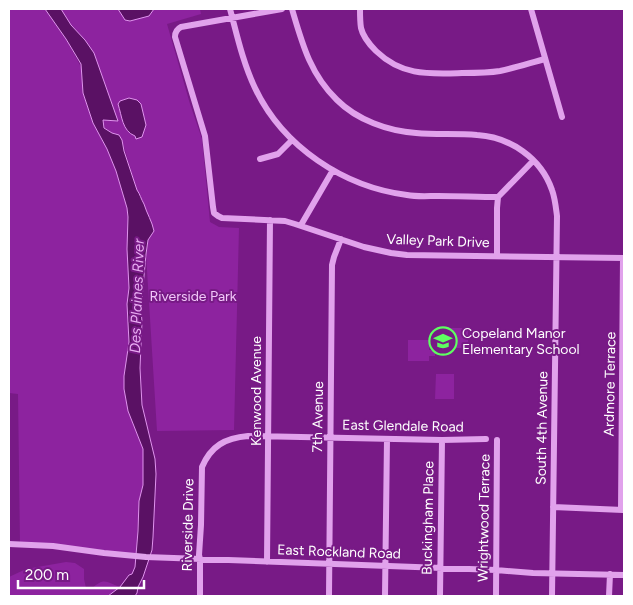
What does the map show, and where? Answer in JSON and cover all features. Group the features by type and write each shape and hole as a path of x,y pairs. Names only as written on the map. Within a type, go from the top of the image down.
{"street":[{"path":"230,9 247,70 255,89 268,111 292,140 323,165 371,187 409,196 498,197"},
{"path":"232,18 282,9"},
{"name":"South 4th Avenue","path":"292,9 306,54 313,68 324,86 337,100 354,113 377,125 396,130 416,133 479,134 499,138 523,151 534,161 552,190 557,216 552,596"},
{"path":"360,9 361,28 365,38 372,47 392,64 414,72 430,74 491,72 545,59"},
{"path":"531,9 562,117"},
{"name":"Valley Park Drive","path":"232,18 181,27 175,33 180,56 205,136 214,213 218,216 225,219 285,221 375,250 399,254 624,258"},
{"path":"260,159 278,154 292,140"},
{"path":"497,256 498,197 534,161"},
{"path":"301,225 333,170"},
{"name":"Kenwood Avenue","path":"267,562 270,220"},
{"name":"7th Avenue","path":"329,596 332,265 341,239"},
{"name":"Ardmore Terrace","path":"623,510 624,258"},
{"name":"East Glendale Road","path":"231,439 248,436 442,440 486,439"},
{"name":"Riverside Drive","path":"200,596 199,554 202,467 205,458 211,451 231,439"},
{"path":"385,596 387,439"},
{"name":"Buckingham Place","path":"440,596 442,440"},
{"name":"Wrightwood Terrace","path":"496,596 497,440"},
{"path":"553,507 623,510"},
{"name":"East Rockland Road","path":"9,544 53,546 124,556 161,558 624,575"},
{"path":"610,574 610,596"}],"green space":[{"path":"9,9 45,9 66,39 81,67 83,93 93,123 116,171 127,208 129,288 127,304 129,342 128,411 143,449 143,485 139,501 136,556 20,544 18,394 9,393"},
{"name":"Riverside Park","path":"61,9 200,9 201,14 167,24 202,139 210,222 219,227 239,228 234,430 157,431 146,254 148,240 154,231 137,190 122,140 119,135 105,128 103,120 118,121 94,53 71,25"},
{"path":"441,328 468,328 468,348 441,348"},
{"path":"408,340 429,340 429,350 435,350 435,356 429,356 429,361 408,361"},
{"path":"436,374 454,374 454,399 435,399"},
{"path":"66,562 75,563 84,569 86,588 92,588 100,582 108,582 120,587 108,596 9,596 9,577 26,569"}],"water":[{"name":"Des Plaines River","path":"45,9 61,9 71,25 94,53 118,121 103,120 104,128 119,135 122,140 137,190 154,231 148,240 146,254 141,309 140,368 142,405 155,459 153,537 152,550 135,596 108,596 120,587 129,575 132,574 135,567 139,501 143,485 143,449 128,411 124,389 129,342 127,208 116,171 93,123 83,93 81,64"},
{"path":"118,9 154,9 149,16 130,21 125,20"},
{"path":"129,98 137,100 141,104 146,125 142,137 136,139 135,136 127,131 118,104 120,101"}],"place":[{"name":"Copeland Manor Elementary School","path":"443,341"}]}
